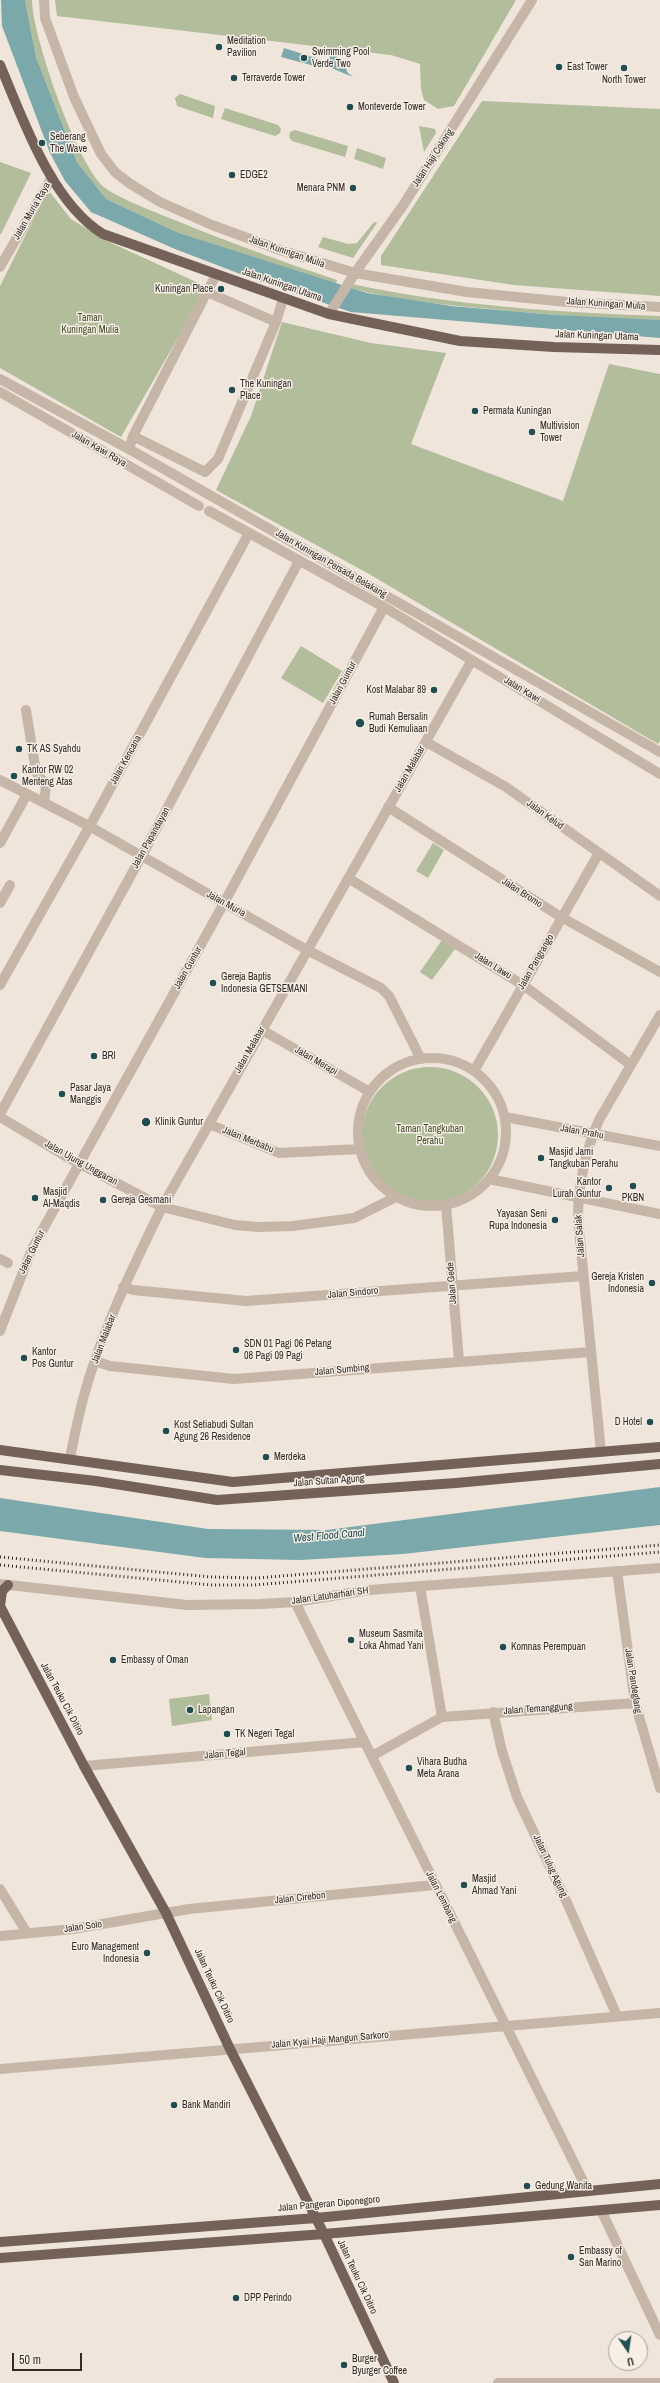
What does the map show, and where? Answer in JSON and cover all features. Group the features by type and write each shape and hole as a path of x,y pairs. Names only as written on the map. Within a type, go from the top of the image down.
{"main road":[{"name":"Jalan Kuningan Utama","path":"0,65 25,124 52,177 79,214 91,227 103,234 284,299 460,341 554,347 660,350"},
{"name":"Jalan Sultan Agung","path":"0,1450 70,1458 100,1464 233,1482 660,1447"},
{"path":"576,1454 577,1471"},
{"path":"96,1481 100,1464"},
{"name":"Jalan Sultan Agung","path":"0,1470 96,1481 200,1499 235,1500 456,1483 660,1464"},
{"path":"0,1606 4,1584"},
{"name":"Jalan Teuku Cik Ditiro","path":"0,1606 84,1766 166,1913 230,2049 324,2234 394,2383"},
{"name":"Jalan Pangeran Diponegoro","path":"0,2242 316,2218 660,2184"},
{"path":"0,2258 324,2234 660,2204"},
{"path":"35,2239 31,2246 32,2250 40,2254"}],"street":[{"name":"Jalan Kuningan Mulia","path":"44,0 45,18 74,97 101,154 116,172 143,192 182,212 306,259 354,273 467,292 567,302 660,307"},
{"name":"Jalan Haji Cokong","path":"331,311 354,273 404,204 532,0"},
{"name":"Jalan Muria Raya","path":"0,267 52,177"},
{"path":"129,449 133,436 216,275"},
{"path":"208,292 276,322"},
{"path":"194,486 218,459 276,322 284,299"},
{"name":"Jalan Kuningan Persada Belakang","path":"0,379 129,449 660,752"},
{"name":"Jalan Kawi Raya","path":"0,392 199,506"},
{"path":"133,436 205,472"},
{"path":"176,476 185,462"},
{"path":"209,511 384,607"},
{"name":"Jalan Kencana","path":"0,985 89,826 249,533"},
{"name":"Jalan Papandayan","path":"0,1114 141,857 299,561"},
{"name":"Jalan Kawi","path":"384,607 659,771"},
{"name":"Jalan Guntur","path":"0,1331 32,1249 224,903 384,607"},
{"name":"Jalan Malabar","path":"70,1458 83,1399 95,1362 124,1287 162,1207 388,807 430,744 472,660"},
{"path":"26,710 36,772 46,786 44,802"},
{"name":"Jalan Kelud","path":"430,744 506,787 660,896"},
{"name":"Jalan Muria","path":"0,780 89,826 141,857 307,950 386,992 421,1060"},
{"path":"0,843 27,794"},
{"name":"Jalan Bromo","path":"388,807 561,917 660,972"},
{"name":"Jalan Pangrango","path":"474,1071 599,853"},
{"name":"Jalan Lawu","path":"348,878 523,985 631,1065"},
{"path":"0,903 10,885"},
{"name":"Jalan Salak","path":"601,1452 583,1276 578,1197 593,1134 599,1120 660,1015"},
{"name":"Jalan Merapi","path":"262,1030 370,1092"},
{"path":"421,1060 447,1060 474,1071 495,1093 505,1118 506,1139 504,1150 489,1179 470,1196 446,1205 420,1205 396,1197 376,1181 363,1161 360,1149 359,1118 370,1092 381,1079 393,1070 421,1060"},
{"name":"Jalan Ujung Unggaran","path":"0,1117 162,1207 235,1225 258,1227 293,1226 354,1218 396,1197"},
{"name":"Jalan Prahu","path":"505,1118 660,1146"},
{"name":"Jalan Merbabu","path":"209,1124 279,1153 360,1149"},
{"path":"489,1179 660,1214"},
{"name":"Jalan Gede","path":"446,1205 459,1361"},
{"name":"Jalan Sindoro","path":"124,1287 140,1291 246,1301 583,1276"},
{"name":"Jalan Sumbing","path":"95,1362 110,1366 234,1379 591,1352"},
{"name":"Jalan Latuharhari SH","path":"4,1584 186,1605 295,1602 369,1590 660,1568"},
{"name":"Jalan Pandeglang","path":"617,1571 635,1703 660,1788"},
{"path":"372,1756 442,1717 420,1586"},
{"name":"Jalan Lembang","path":"295,1602 372,1756 434,1885 506,2025 588,2192"},
{"name":"Jalan Temanggung","path":"442,1717 493,1712 635,1703"},
{"name":"Jalan Tulug Agung","path":"493,1712 502,1751 517,1797 617,2016"},
{"name":"Jalan Tegal","path":"84,1766 365,1742"},
{"name":"Jalan Cirebon","path":"166,1913 434,1885"},
{"path":"0,1889 27,1932"},
{"name":"Jalan Solo","path":"0,1936 27,1932 73,1929 166,1913"},
{"name":"Jalan Kyai Haji Mangun Sarkoro","path":"0,2069 660,2013"},
{"path":"601,2210 660,2335"},
{"path":"498,2383 660,2383"}],"green space":[{"path":"25,0 32,0 39,41 69,127 93,174 104,187 134,204 252,250 337,280 336,284 179,233 106,199 77,162 36,57"},
{"path":"55,0 516,0 454,106 438,109 424,100 421,89 420,64 391,55 57,16"},
{"path":"180,94 215,106 213,118 177,106 175,98"},
{"path":"482,101 660,109 660,296 514,285 381,265 381,256"},
{"path":"225,108 278,125 281,129 280,133 275,136 221,119"},
{"path":"419,126 435,129 436,133 424,152"},
{"path":"295,130 348,146 345,157 292,141 289,137 290,132"},
{"path":"357,148 386,158 383,169 354,159"},
{"path":"0,162 31,173 1,234 0,234"},
{"name":"Taman Kuningan Mulia","path":"48,190 71,219 105,240 207,287 121,437 0,368 0,286"},
{"path":"374,222 377,223 353,258 318,247 323,237 348,244 357,243"},
{"path":"352,284 390,292 467,303 544,310 660,316 660,320 554,315 438,304 402,299 350,288"},
{"path":"282,322 371,343 446,353 411,444 563,501 609,364 660,374 660,741 658,744 369,574 216,490 251,416"},
{"path":"301,646 342,671 323,703 281,678"},
{"path":"433,843 444,850 428,878 416,871"},
{"path":"442,940 455,949 432,980 420,972"},
{"name":"Taman Tangkuban Perahu","path":"423,1067 437,1067 456,1072 468,1078 483,1092 493,1109 497,1122 497,1148 493,1161 487,1173 473,1188 468,1192 450,1200 437,1203 423,1203 404,1198 392,1192 377,1178 373,1173 365,1155 362,1142 362,1128 367,1109 373,1097 387,1082 392,1078 410,1070"},
{"name":"Lapangan","path":"209,1694 212,1720 172,1726 169,1699"}],"water":[{"path":"1,0 25,0 36,57 77,162 106,199 179,233 367,293 451,306 556,315 660,320 660,338 351,312 256,280 175,249 91,212 65,181 50,153 2,26"},
{"name":"Swimming Pool Verde Two","path":"284,48 325,61 330,60 329,55 337,55 338,61 345,64 347,72 353,77 324,65 322,68 281,57"},
{"name":"West Flood Canal","path":"660,1487 660,1525 403,1554 300,1560 205,1558 0,1531 0,1498 208,1529 327,1530"}],"railway":[{"path":"0,1557 211,1577 257,1578 660,1545"},
{"path":"0,1565 212,1585 254,1585 660,1552"}],"place":[{"name":"Meditation Pavilion","path":"219,47"},
{"name":"Swimming Pool Verde Two","path":"304,58"},
{"name":"East Tower","path":"559,67"},
{"name":"North Tower","path":"624,68"},
{"name":"Terraverde Tower","path":"234,78"},
{"name":"Monteverde Tower","path":"350,107"},
{"name":"Seberang The Wave","path":"42,143"},
{"name":"EDGE2","path":"232,175"},
{"name":"Menara PNM","path":"353,188"},
{"name":"Kuningan Place","path":"221,289"},
{"name":"The Kuningan Place","path":"232,390"},
{"name":"Permata Kuningan","path":"475,411"},
{"name":"Multivision Tower","path":"532,432"},
{"name":"Kost Malabar 89","path":"434,690"},
{"name":"Rumah Bersalin Budi Kemuliaan","path":"360,723"},
{"name":"TK AS Syahdu","path":"19,749"},
{"name":"Kantor RW 02 Menteng Atas","path":"14,776"},
{"name":"Gereja Baptis Indonesia GETSEMANI","path":"213,983"},
{"name":"BRI","path":"94,1056"},
{"name":"Pasar Jaya Manggis","path":"62,1094"},
{"name":"Klinik Guntur","path":"146,1122"},
{"name":"Masjid Jami Tangkuban Perahu","path":"541,1158"},
{"name":"PKBN","path":"633,1186"},
{"name":"Kantor Lurah Guntur","path":"609,1188"},
{"name":"Masjid Al-Maqdis","path":"35,1198"},
{"name":"Gereja Gesmani","path":"103,1200"},
{"name":"Yayasan Seni Rupa Indonesia","path":"555,1220"},
{"name":"Gereja Kristen Indonesia","path":"652,1283"},
{"name":"SDN 01 Pagi 06 Petang 08 Pagi 09 Pagi","path":"236,1350"},
{"name":"Kantor Pos Guntur","path":"24,1358"},
{"name":"D Hotel","path":"650,1422"},
{"name":"Kost Setiabudi Sultan Agung 26 Residence","path":"166,1431"},
{"name":"Merdeka","path":"266,1457"},
{"name":"Museum Sasmita Loka Ahmad Yani","path":"351,1640"},
{"name":"Komnas Perempuan","path":"503,1647"},
{"name":"Embassy of Oman","path":"113,1660"},
{"name":"Lapangan","path":"190,1710"},
{"name":"TK Negeri Tegal","path":"227,1734"},
{"name":"Vihara Budha Meta Arana","path":"409,1768"},
{"name":"Masjid Ahmad Yani","path":"464,1885"},
{"name":"Euro Management Indonesia","path":"147,1953"},
{"name":"Bank Mandiri","path":"174,2105"},
{"name":"Gedung Wanita","path":"527,2186"},
{"name":"Embassy of San Marino","path":"571,2257"},
{"name":"DPP Perindo","path":"236,2298"},
{"name":"Burger Byurger Coffee","path":"344,2365"}]}
